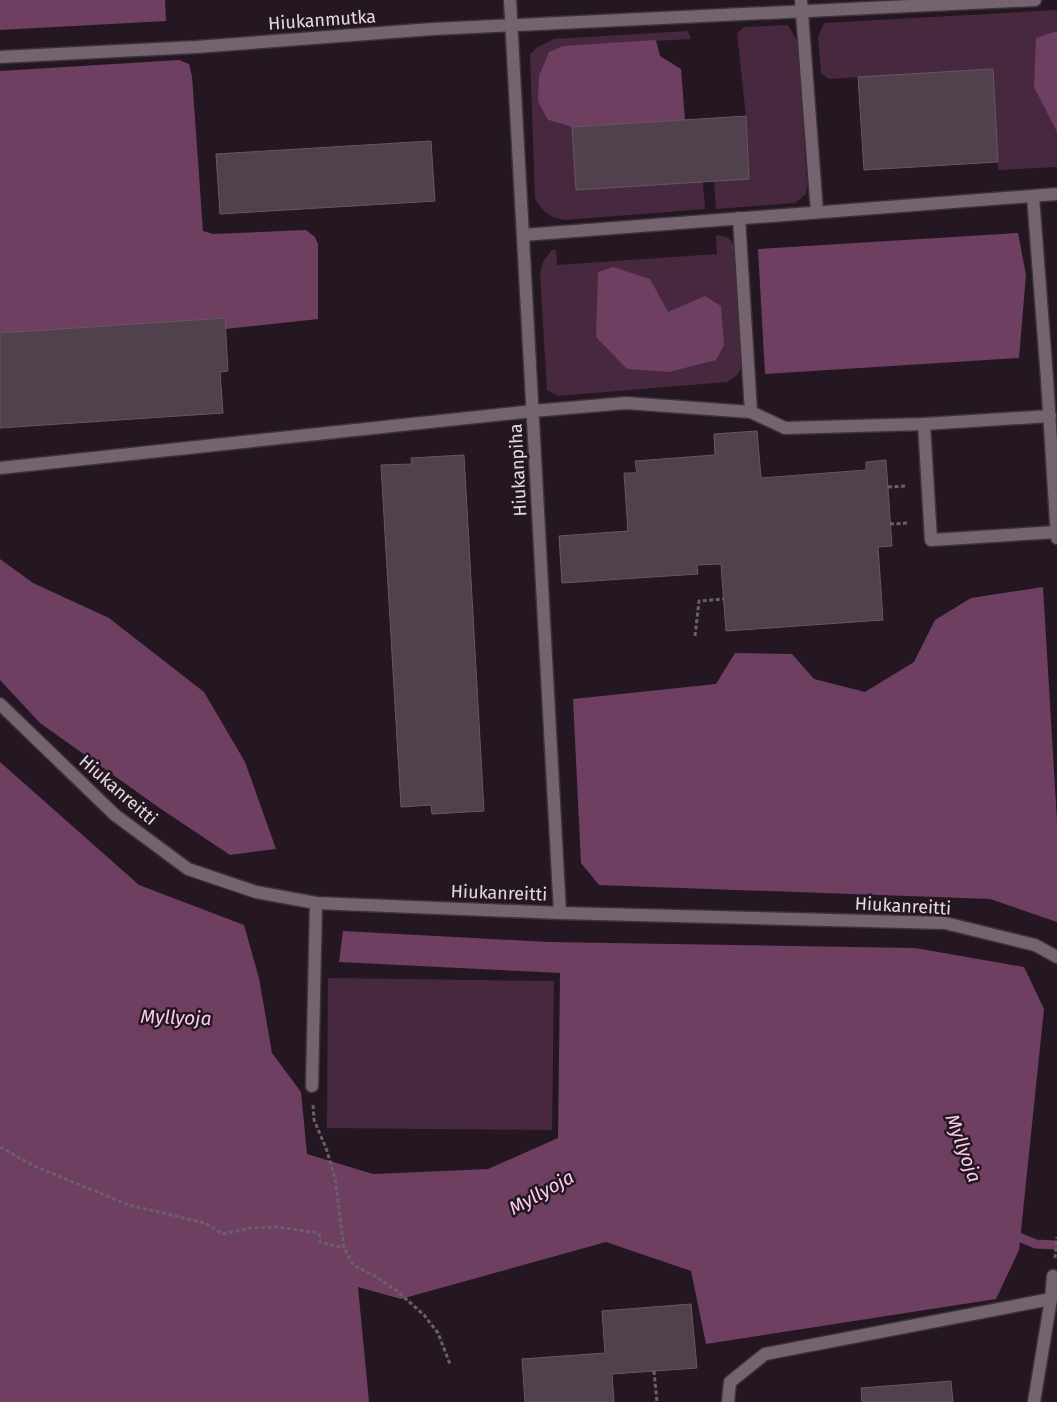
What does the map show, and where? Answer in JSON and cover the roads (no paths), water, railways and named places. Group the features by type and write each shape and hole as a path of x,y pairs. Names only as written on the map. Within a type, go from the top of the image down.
{"street":[{"name":"Hiukanpiha","path":"510,0 560,913"},
{"name":"Hiukanmutka","path":"0,57 196,46 433,29 511,26 801,6 1036,0"},
{"path":"801,6 817,212"},
{"path":"523,235 1057,194"},
{"path":"1033,196 1050,416 1057,538"},
{"path":"739,218 751,412"},
{"path":"0,468 533,411 626,403 751,412 785,428 924,424 1050,416"},
{"path":"924,424 932,540 1057,532"},
{"name":"Hiukanreitti","path":"0,704 115,815 188,869 256,892 316,903 560,913 945,923 1035,945 1057,957"},
{"path":"312,1086 316,903"},
{"path":"1034,1402 1053,1276"},
{"path":"728,1402 730,1382 765,1354 1051,1299"}],"waterway":[{"name":"Myllyoja","path":"0,935 8,941 33,994 103,1032 186,1031 237,1037 255,1052 277,1139 293,1190 362,1216 513,1229 608,1173 757,1102 850,1078 891,1090 933,1109 962,1183 968,1216 1036,1244 1057,1245"}]}
